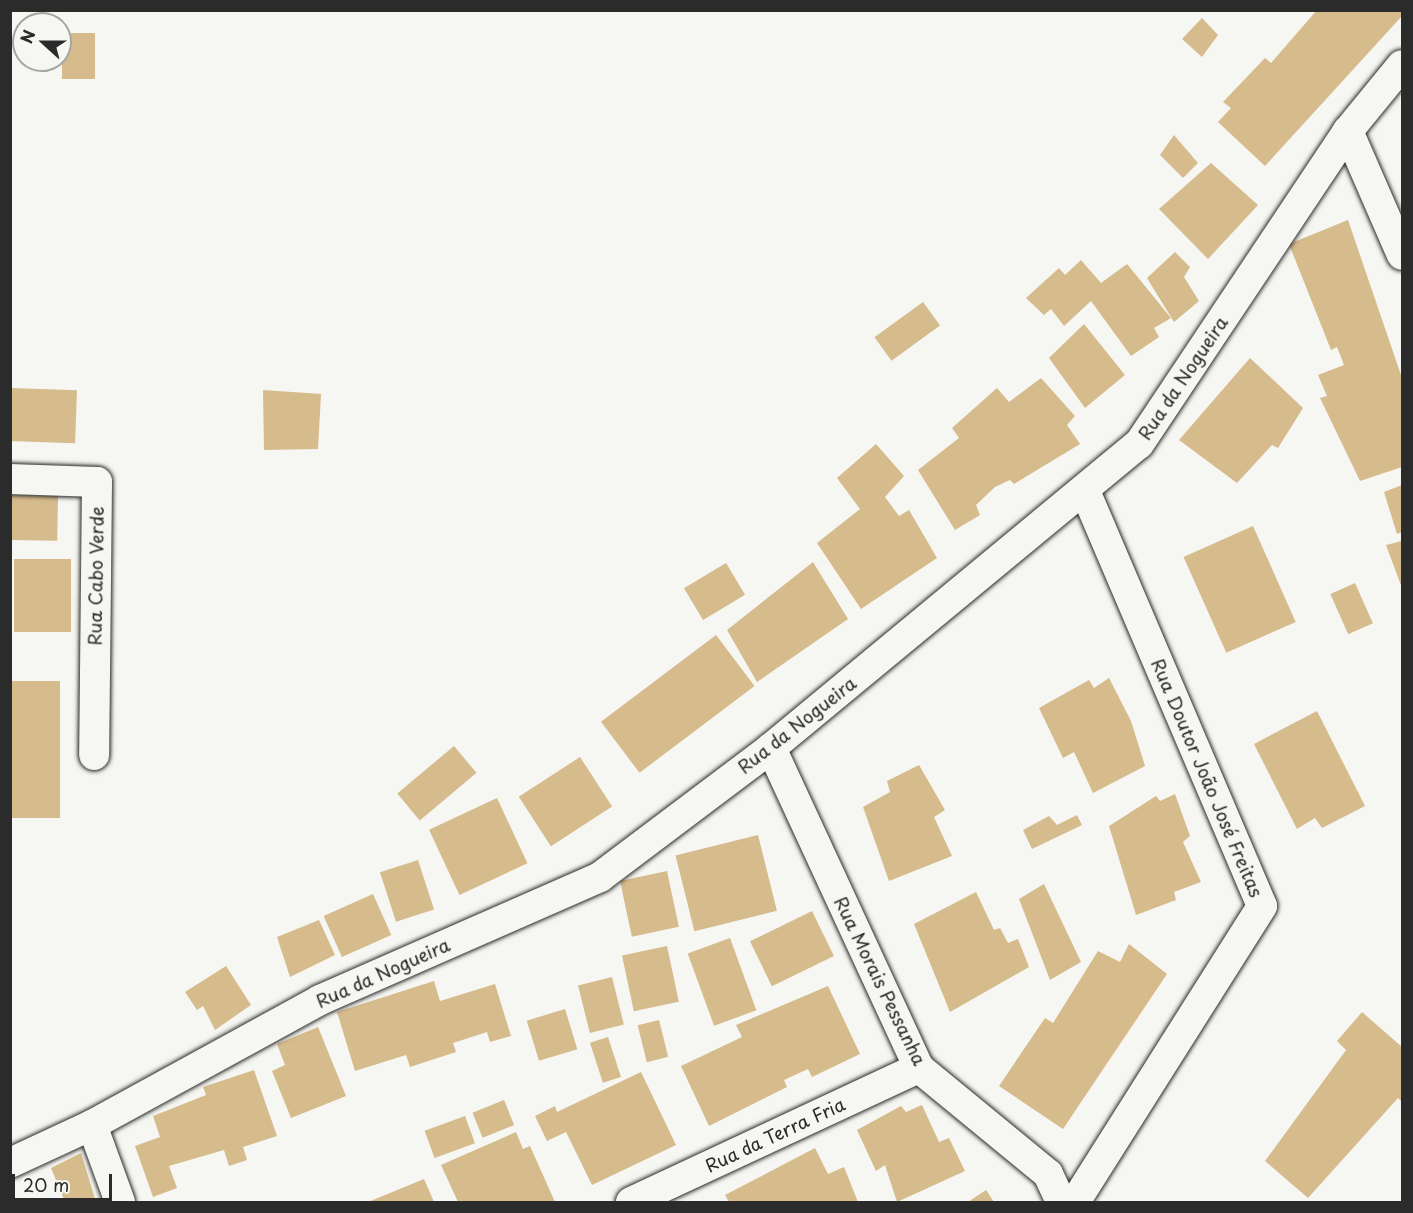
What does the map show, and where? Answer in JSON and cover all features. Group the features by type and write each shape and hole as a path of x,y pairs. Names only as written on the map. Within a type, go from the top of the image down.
{"street":[{"name":"Rua da Nogueira","path":"10,1163 92,1125 320,1000 600,877 771,748 1086,493 1139,444 1348,131 1402,65"},
{"path":"1348,131 1402,255"},
{"name":"Rua Cabo Verde","path":"10,479 97,482 94,755"},
{"name":"Rua Doutor João José Freitas","path":"1075,1203 1262,906 1086,493"},
{"name":"Rua Morais Pessanha","path":"771,748 919,1068 1048,1174 1061,1203"},
{"name":"Rua da Terra Fria","path":"630,1203 919,1068"},
{"path":"92,1125 120,1203"}],"building":[{"path":"1317,10 1402,10 1402,16 1265,166 1218,122 1231,108 1223,102 1265,58 1271,63"},
{"path":"1202,18 1218,35 1202,57 1182,39"},
{"path":"72,33 95,33 95,79 62,79 62,72 72,72"},
{"path":"1174,135 1198,163 1183,178 1160,155"},
{"path":"1211,163 1258,205 1208,259 1159,209"},
{"path":"1348,220 1402,378 1402,467 1360,481 1320,398 1327,396 1318,375 1344,365 1337,347 1331,350 1289,244"},
{"path":"1175,252 1190,267 1184,277 1199,301 1174,322 1147,278"},
{"path":"1081,260 1101,283 1127,264 1171,318 1154,328 1159,337 1131,356 1091,301 1064,326 1051,309 1044,315 1026,298 1059,268 1065,275"},
{"path":"923,302 940,325 892,361 874,337"},
{"path":"1084,324 1125,375 1085,408 1049,358"},
{"path":"1250,358 1303,408 1278,448 1272,445 1237,483 1179,440"},
{"path":"1041,378 1075,416 1067,425 1080,444 1014,484 1010,480 995,487 976,505 980,515 955,530 918,470 959,438 952,428 997,388 1009,402"},
{"path":"10,388 77,390 75,443 10,441"},
{"path":"263,390 321,394 318,449 264,450"},
{"path":"876,444 904,476 885,497 899,516 909,510 937,558 861,609 817,543 860,509 837,478"},
{"path":"1402,485 1402,532 1397,534 1384,492"},
{"path":"10,495 58,496 57,541 10,540"},
{"path":"1253,526 1296,622 1226,653 1184,557"},
{"path":"1402,541 1402,588 1386,545"},
{"path":"14,559 71,559 71,632 14,632"},
{"path":"813,562 848,619 757,682 727,630"},
{"path":"726,563 745,595 703,620 684,588"},
{"path":"1355,583 1373,623 1348,634 1330,594"},
{"path":"716,635 755,686 640,773 601,722"},
{"path":"1109,678 1131,721 1145,766 1093,793 1074,752 1063,758 1039,708 1089,680 1094,688"},
{"path":"10,681 60,681 60,818 10,818"},
{"path":"1317,711 1365,806 1322,828 1315,818 1297,829 1254,744"},
{"path":"454,746 476,773 420,820 397,794"},
{"path":"580,757 612,806 551,846 519,797"},
{"path":"919,765 945,810 934,817 952,856 889,881 863,807 890,792 887,781"},
{"path":"1175,794 1190,836 1183,842 1201,882 1174,892 1176,900 1136,915 1109,826 1156,796 1160,801"},
{"path":"497,798 527,863 459,895 429,830"},
{"path":"1077,815 1082,825 1032,849 1023,830 1049,816 1057,825"},
{"path":"758,835 777,911 694,931 676,856"},
{"path":"418,860 434,909 396,922 380,872"},
{"path":"667,871 679,927 632,937 620,881"},
{"path":"1044,884 1081,962 1050,980 1019,899"},
{"path":"976,892 994,930 1000,928 1008,943 1018,939 1029,967 950,1012 914,924"},
{"path":"373,894 391,935 342,957 324,916"},
{"path":"812,911 834,956 772,986 750,941"},
{"path":"319,920 335,955 290,977 277,937"},
{"path":"730,938 756,1010 714,1026 688,953"},
{"path":"1129,944 1167,974 1063,1129 999,1086 1045,1018 1053,1023 1098,951 1120,962"},
{"path":"667,946 679,1002 634,1011 622,956"},
{"path":"226,966 251,1005 215,1030 203,1006 197,1010 185,992"},
{"path":"612,977 624,1025 590,1033 578,985"},
{"path":"434,981 440,1001 495,984 511,1036 490,1042 487,1032 453,1043 456,1052 410,1067 406,1055 355,1071 337,1012"},
{"path":"828,986 860,1054 812,1077 808,1069 784,1080 787,1087 709,1126 681,1066 742,1037 736,1025"},
{"path":"565,1009 577,1049 539,1061 527,1021"},
{"path":"1362,1012 1402,1047 1402,1102 1398,1098 1308,1198 1265,1161 1346,1050 1337,1041"},
{"path":"659,1020 668,1057 647,1062 638,1025"},
{"path":"318,1027 346,1096 291,1118 272,1071 285,1065 277,1044"},
{"path":"608,1037 621,1077 603,1083 590,1043"},
{"path":"254,1070 277,1136 243,1147 247,1160 229,1166 224,1150 169,1166 177,1188 153,1197 135,1146 160,1137 153,1116 206,1095 203,1087"},
{"path":"641,1072 676,1145 592,1185 566,1132 547,1141 535,1116 555,1106 557,1112"},
{"path":"504,1100 514,1125 483,1138 472,1113"},
{"path":"922,1105 939,1142 949,1138 965,1171 897,1202 885,1165 876,1171 857,1130 901,1106 906,1112"},
{"path":"465,1116 475,1143 435,1158 425,1131"},
{"path":"516,1132 523,1149 530,1146 555,1202 458,1202 441,1165"},
{"path":"815,1148 828,1174 844,1167 858,1202 729,1202 725,1195"},
{"path":"81,1153 96,1202 65,1202 51,1168"},
{"path":"424,1179 434,1202 368,1202"},
{"path":"986,1190 994,1202 968,1202"}]}
